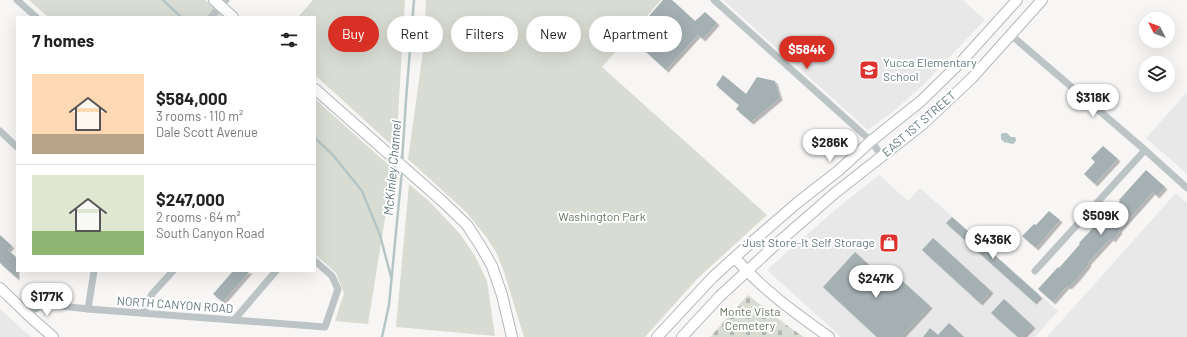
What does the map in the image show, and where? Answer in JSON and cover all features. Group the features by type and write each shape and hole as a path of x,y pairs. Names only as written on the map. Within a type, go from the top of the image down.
{"main road":[{"name":"EAST 1ST STREET","path":"657,337 713,277 797,203 838,171 871,141 921,101 961,62 1017,0"},
{"name":"EAST 1ST STREET","path":"682,337 747,271 835,193 923,124 972,78 1042,0"},
{"path":"220,2 232,16"},
{"path":"316,90 467,225 492,266 502,295 512,337"},
{"path":"735,258 780,301 828,337"},
{"path":"0,288 53,337"}],"street":[{"path":"17,0 35,16"},
{"path":"714,0 871,141 882,156"},
{"path":"212,16 220,2"},
{"path":"1010,35 1145,150 1187,188"},
{"path":"0,131 16,145"},
{"path":"1035,272 1145,150"},
{"name":"NORTH CANYON ROAD","path":"27,314 44,304 88,309 325,327 338,289 332,276 316,262"},
{"path":"88,309 94,272"},
{"path":"144,313 152,294 172,272"},
{"path":"234,320 275,272"}],"shaded area":[{"name":"Yucca Elementary School","path":"723,0 963,0 985,20 924,84 895,110 868,130"},
{"path":"1187,92 1187,174 1146,138"},
{"path":"1007,133 1011,137 1015,137 1016,141 1013,144 1005,143 1001,139 1001,134"},
{"name":"Just Store-It Self Storage","path":"879,175 908,201 920,188 1058,311 1035,337 841,337 767,270 835,210"},
{"path":"1176,193 1187,203 1187,337 1047,337"},
{"path":"0,309 31,337 0,337"}],"green space":[{"path":"29,0 205,0 223,16 47,16"},
{"path":"313,0 405,0 404,16 387,16 387,52 402,52 396,149 316,76 316,16 299,16"},
{"name":"Washington Park","path":"426,0 661,0 647,16 589,16 589,52 615,52 602,67 767,215 697,279 645,337 524,337 503,269 496,252 487,238 466,212 408,159 423,52 443,52 443,16 425,16"},
{"path":"316,100 393,169 368,324 335,321 344,293 336,273 316,255"},
{"path":"409,184 431,203 460,234 475,256 487,281 495,336 396,327"},
{"name":"Monte Vista Cemetery","path":"748,295 789,327 804,337 710,337"}],"building":[{"path":"663,0 672,0 695,21 705,12 717,23 703,39 698,35 666,70 646,52 682,52 682,16 649,16"},
{"path":"723,75 746,94 757,77 775,81 780,98 751,122 736,109 739,105 716,85"},
{"path":"1103,146 1118,159 1095,184 1084,174 1095,162 1091,158"},
{"path":"1146,170 1165,187 1157,196 1153,192 1119,230 1120,231 1113,240 1111,238 1088,263 1089,264 1077,279 1069,287 1067,286 1053,302 1038,289 1058,267 1059,268 1103,217 1105,218"},
{"path":"1049,211 1060,220 1036,248 1022,236 1034,224 1036,225"},
{"path":"952,217 1040,296 1034,302 946,223"},
{"path":"0,235 12,246 8,250 16,257 17,278 0,263"},
{"path":"933,238 991,291 980,303 922,250"},
{"path":"855,252 892,286 899,278 930,306 901,337 877,337 823,287"},
{"path":"232,272 249,272 223,302 213,294"},
{"path":"1004,299 1033,326 1022,337 1018,337 991,313"},
{"path":"949,323 964,337 923,337 930,328 938,335"}],"waterway":[{"path":"163,0 180,16"},
{"name":"McKinley Channel","path":"402,161 414,0"},
{"path":"316,139 333,155 362,191 380,235 391,277"},
{"name":"McKinley Channel","path":"382,337 389,305 402,170"}],"place":[{"name":"Yucca Elementary School","path":"869,70"},
{"name":"Just Store-It Self Storage","path":"889,243"}]}
